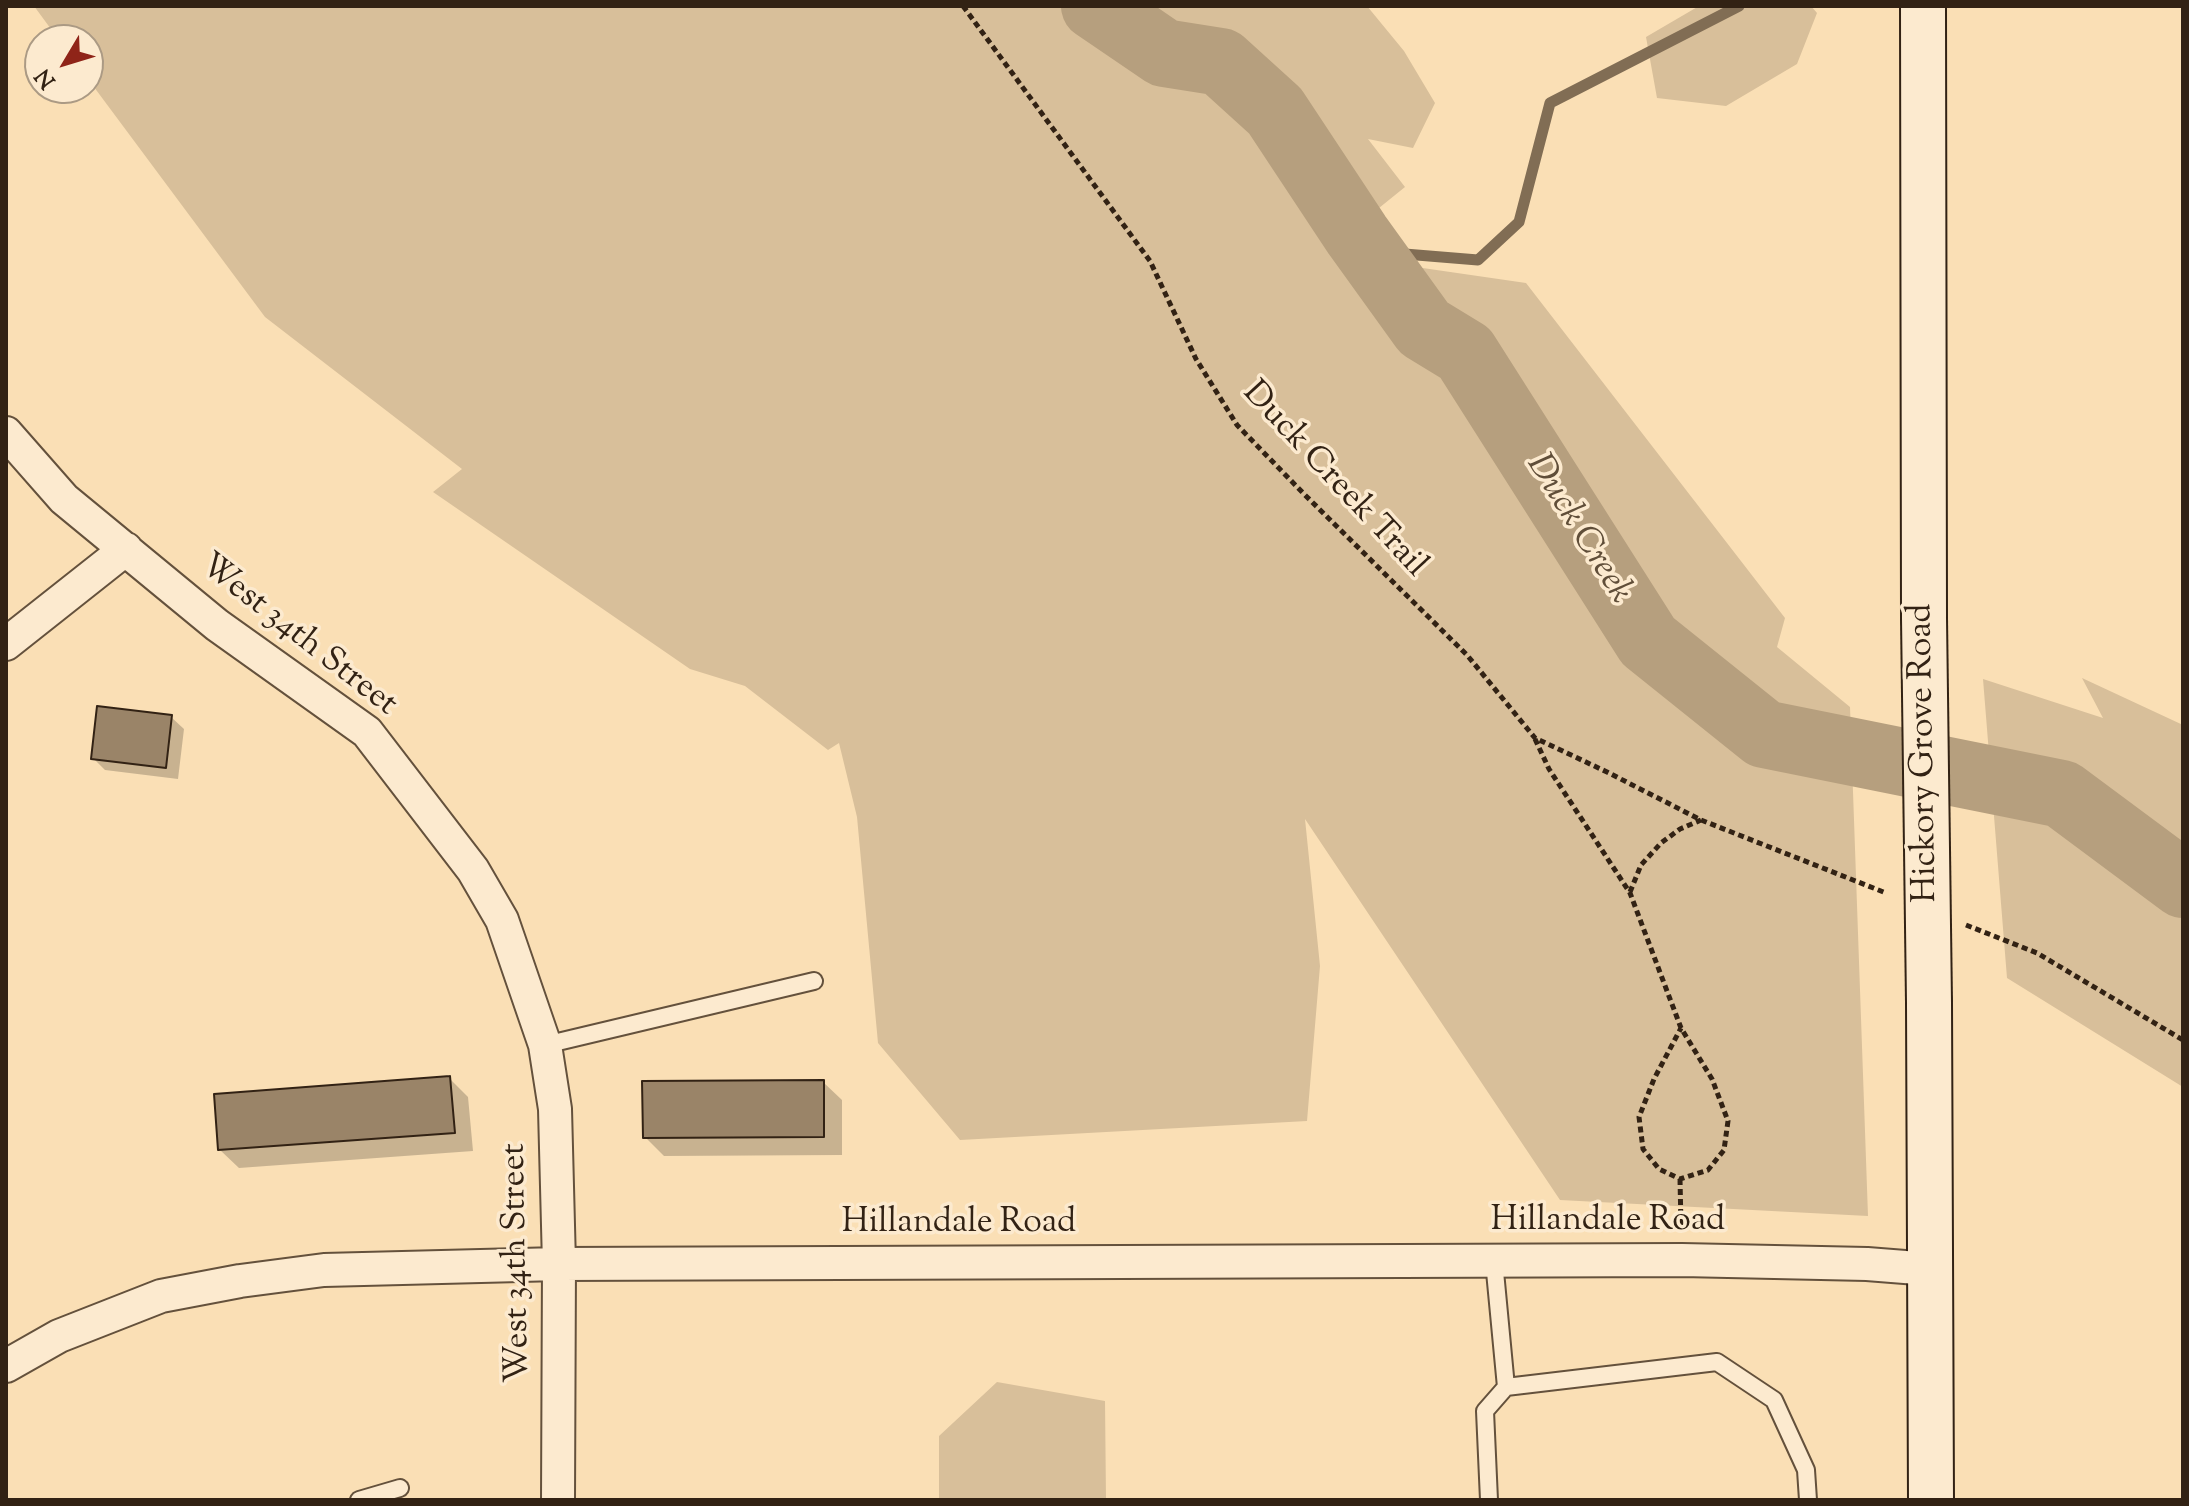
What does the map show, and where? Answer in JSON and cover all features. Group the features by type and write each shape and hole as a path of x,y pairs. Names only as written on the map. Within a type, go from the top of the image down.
{"main road":[{"name":"Hickory Grove Road","path":"1923,6 1931,1500"}],"street":[{"name":"West 34th Street","path":"6,433 64,499 217,625 367,732 473,870 502,920 545,1045 555,1109 559,1264 558,1500"},
{"path":"6,644 126,549"},
{"name":"Hillandale Road","path":"6,1366 59,1336 161,1296 324,1270 559,1264 1682,1260 1867,1264 1930,1269"}],"lane":[{"path":"545,1045 814,981"},
{"path":"1494,1261 1506,1387"},
{"path":"1489,1500 1485,1411 1506,1387 1717,1362 1774,1400 1806,1470 1808,1500"},
{"path":"359,1500 400,1488"}],"path":[{"name":"Duck Creek Trail","path":"963,6 1150,261 1196,359 1237,425 1467,655 1535,738 1701,820 1680,829 1661,843 1641,865 1630,893"},
{"path":"1535,738 1549,769 1630,893 1681,1028 1712,1079 1728,1121 1724,1150 1708,1170 1680,1179 1659,1169 1643,1149 1639,1117 1654,1079 1681,1028"},
{"path":"1680,1179 1682,1260"}],"shaded area":[{"path":"34,6 1367,6 1404,51 1435,103 1413,148 1368,139 1405,187 1327,250 1381,318 1551,459 1484,354 1378,288 1402,265 1526,283 1785,618 1777,647 1850,707 1868,1216 1560,1200 1305,819 1320,966 1307,1121 960,1140 878,1043 857,817 839,743 828,750 745,686 690,669 433,492 462,469 265,317 104,101 104,24 47,24"},
{"path":"1699,6 1811,6 1817,13 1797,64 1726,106 1657,98 1646,37"},
{"path":"2082,678 2183,725 2183,1087 2007,978 1983,679 2103,718"},
{"path":"997,1382 1105,1401 1106,1500 939,1500 939,1436"}],"building":[{"path":"97,706 172,715 166,768 91,759"},
{"path":"450,1076 455,1133 218,1150 214,1094"},
{"path":"824,1080 824,1137 643,1138 642,1081"}],"waterway":[{"name":"Duck Creek","path":"1095,6 1164,53 1221,62 1275,111 1357,235 1424,328 1465,353 1648,641 1764,734 2062,794 2183,884"},
{"path":"1368,251 1478,260 1519,222 1550,103 1739,6"}]}
